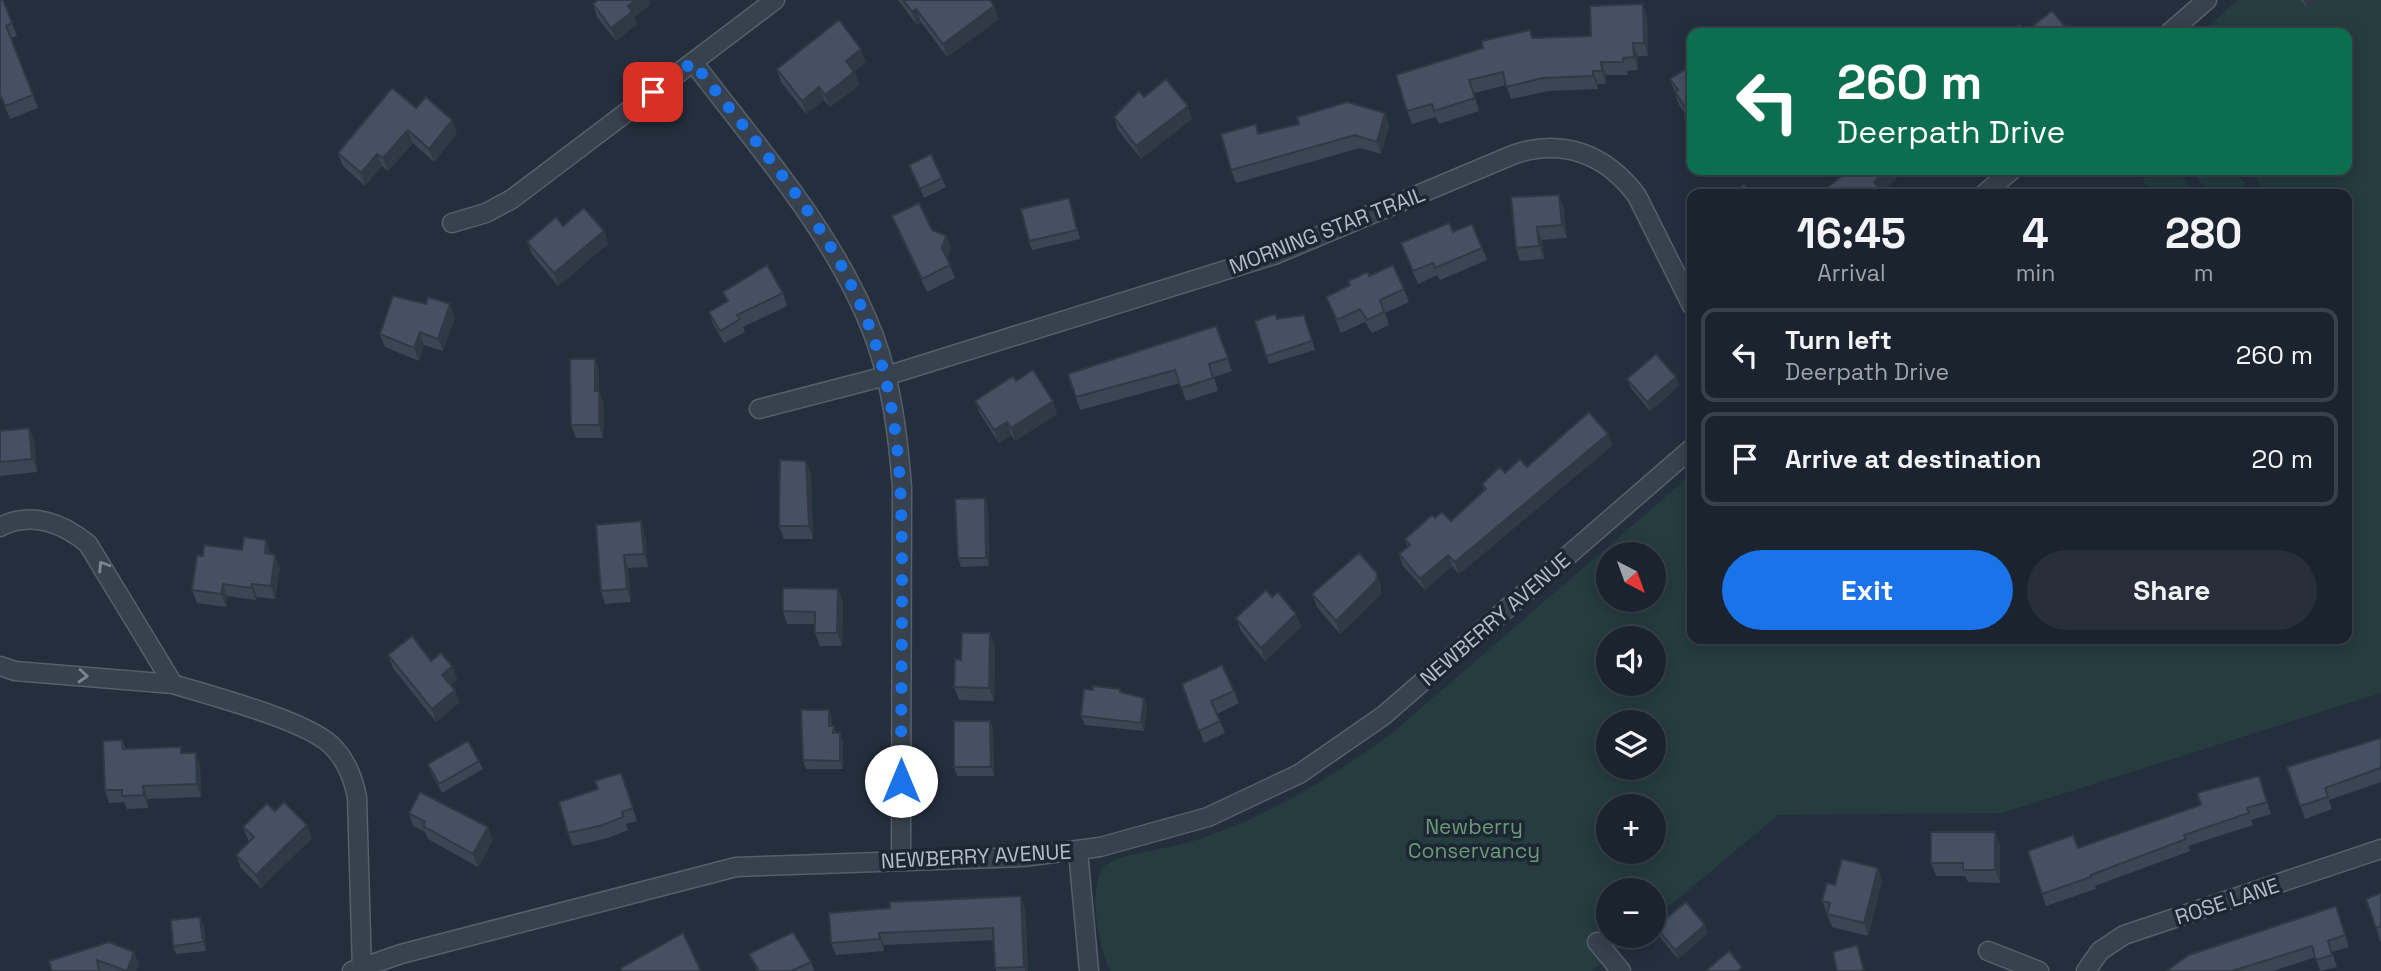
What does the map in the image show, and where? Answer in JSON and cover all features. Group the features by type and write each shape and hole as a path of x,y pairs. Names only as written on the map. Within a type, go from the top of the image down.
{"street":[{"path":"452,223 486,213 512,199 775,0"},
{"path":"2175,28 2207,0"},
{"path":"693,62 830,245 859,302 886,376 898,437 902,487 901,861"},
{"name":"MORNING STAR TRAIL","path":"759,409 886,376 1274,255 1515,154 1550,147 1593,156 1626,180 1637,195 1687,296"},
{"path":"1990,189 2006,175"},
{"name":"NEWBERRY AVENUE","path":"359,970 401,954 736,867 1023,857 1078,851 1155,834 1208,817 1299,774 1383,716 1687,452"},
{"path":"0,527 27,519 48,521 76,534 88,544 173,684"},
{"path":"0,666 15,671 173,684 303,728 330,744 343,758 353,777 357,797 359,970"},
{"name":"ROSE LANE","path":"2086,971 2100,951 2124,935 2381,849"},
{"path":"1078,851 1089,971"},
{"path":"1602,948 1621,971"},
{"path":"1988,951 2039,971"}],"green space":[{"name":"Newberry Conservancy","path":"2238,0 2381,0 2381,693 2002,813 1778,815 1666,909 1666,878 1596,878 1596,948 1619,948 1592,971 1111,971 1102,948 1096,917 1097,887 1105,865 1220,832 1272,809 1345,766 1391,734 1596,557 1596,612 1666,612 1666,542 1613,542 1687,478 1687,644 2352,644 2352,189 2264,189 2252,175 2352,175 2352,28 2206,28"},
{"path":"2148,175 2180,175 2193,189 2150,189 2142,180"},
{"path":"2194,175 2238,175 2246,184 2240,189 2207,189"}],"building":[{"path":"0,0 3,0 12,23 6,26 33,95 5,106 0,94"},
{"path":"598,0 635,0 628,6 632,12 611,28 593,4"},
{"path":"903,0 990,0 994,6 943,44 916,9 912,12"},
{"path":"1643,4 1644,43 1633,43 1634,57 1623,58 1623,62 1601,62 1602,71 1593,71 1593,76 1543,78 1506,87 1503,72 1469,80 1475,98 1434,111 1432,104 1407,111 1396,75 1483,48 1482,41 1530,30 1532,38 1591,36 1590,6"},
{"path":"2052,11 2066,28 2030,28"},
{"path":"839,20 861,49 846,61 854,72 825,95 819,87 802,101 777,69"},
{"path":"1687,68 1687,110 1675,92 1678,90 1670,79"},
{"path":"1166,79 1188,106 1136,146 1114,117 1139,91 1144,97"},
{"path":"392,88 416,108 426,97 452,120 429,149 408,130 383,158 377,154 361,173 338,153"},
{"path":"1347,102 1385,113 1377,142 1355,135 1231,170 1221,134 1256,124 1258,134 1299,124 1297,117"},
{"path":"931,154 942,178 920,189 909,165"},
{"path":"1843,175 1882,175 1874,182 1880,189 1825,189"},
{"path":"1559,195 1562,225 1537,227 1539,246 1516,248 1511,197"},
{"path":"1069,198 1077,230 1029,241 1021,209"},
{"path":"919,203 932,230 946,236 942,248 950,265 922,279 892,216"},
{"path":"584,208 604,231 554,273 527,242 556,217 563,226"},
{"path":"1449,223 1453,232 1472,224 1482,248 1435,268 1433,263 1413,271 1401,243"},
{"path":"767,265 783,293 737,315 740,319 720,331 709,312 728,301 723,292"},
{"path":"1393,265 1404,289 1380,300 1384,312 1367,320 1360,309 1337,320 1326,297 1350,285 1348,281 1368,272 1369,276"},
{"path":"393,296 426,304 428,297 450,304 438,339 420,332 414,348 380,334"},
{"path":"1275,314 1277,319 1304,315 1312,341 1266,356 1255,321"},
{"path":"1216,326 1228,358 1209,364 1213,378 1181,388 1175,370 1076,397 1068,374"},
{"path":"1656,354 1676,377 1647,402 1627,379"},
{"path":"570,359 595,359 599,425 571,425"},
{"path":"1033,370 1053,401 1011,428 1007,422 994,430 975,401 1013,376 1016,381"},
{"path":"1589,412 1608,434 1455,562 1448,555 1420,579 1399,554 1410,545 1405,539 1432,515 1435,518 1442,512 1451,521 1486,489 1482,484 1500,467 1505,473 1520,459 1527,467"},
{"path":"29,428 32,459 0,462 0,431"},
{"path":"780,460 806,461 809,526 779,526"},
{"path":"985,498 986,558 958,558 955,499"},
{"path":"641,521 644,554 624,555 627,589 601,591 596,525"},
{"path":"244,537 266,540 265,553 275,555 271,586 252,584 251,588 223,584 221,594 192,590 197,555 203,556 204,545 242,550"},
{"path":"1359,553 1377,573 1376,581 1336,621 1312,594"},
{"path":"783,588 838,589 837,633 815,633 815,612 783,611"},
{"path":"1266,590 1272,597 1278,592 1296,614 1261,648 1236,618"},
{"path":"962,633 990,633 989,688 954,687 955,659 961,660"},
{"path":"412,636 431,661 441,653 452,666 442,675 455,690 432,709 388,655"},
{"path":"1222,665 1234,691 1211,701 1220,721 1199,731 1182,684"},
{"path":"1093,686 1120,689 1120,692 1144,698 1141,723 1081,716 1084,689 1093,690"},
{"path":"801,710 829,710 829,726 834,726 833,733 840,733 840,761 803,760"},
{"path":"954,721 990,721 991,767 954,767"},
{"path":"2381,738 2381,770 2380,768 2325,788 2328,797 2300,806 2287,767"},
{"path":"122,740 123,749 181,747 181,753 196,753 197,784 143,786 144,795 122,796 122,790 105,790 103,741"},
{"path":"468,741 479,761 439,784 428,764"},
{"path":"621,773 633,808 622,812 623,817 603,825 568,833 559,802 598,789 595,781"},
{"path":"2259,776 2267,802 2247,808 2249,813 2184,835 2186,839 2042,894 2028,851 2073,835 2078,848 2201,805 2197,793"},
{"path":"420,792 488,827 473,854 423,826 425,822 409,813"},
{"path":"284,802 307,825 256,875 236,855 254,837 243,827 267,803 275,811"},
{"path":"1931,832 1995,832 1995,870 1963,870 1963,863 1931,863"},
{"path":"1842,859 1878,868 1864,923 1827,914 1830,903 1822,901 1827,883 1835,885"},
{"path":"2381,893 2381,926 2376,928 2366,899"},
{"path":"1021,896 1024,967 995,968 993,928 879,933 880,939 831,943 829,913 890,908 890,902"},
{"path":"1686,902 1705,925 1675,950 1666,939 1666,919"},
{"path":"2336,906 2345,935 2328,941 2332,955 2316,960 2312,946 2232,971 2166,971 2189,955"},
{"path":"200,917 203,942 173,946 171,920"},
{"path":"793,932 811,962 791,971 759,971 749,954"},
{"path":"683,933 701,971 622,971 621,968"},
{"path":"109,942 134,952 127,971 97,960 99,971 52,971 49,961"},
{"path":"1857,945 1864,971 1837,971 1833,952"},
{"path":"1729,951 1742,967 1738,971 1706,971"}],"route":[{"path":"653,92 693,62 830,245 854,290 874,337 889,386 898,437 902,487 901,781"}]}
